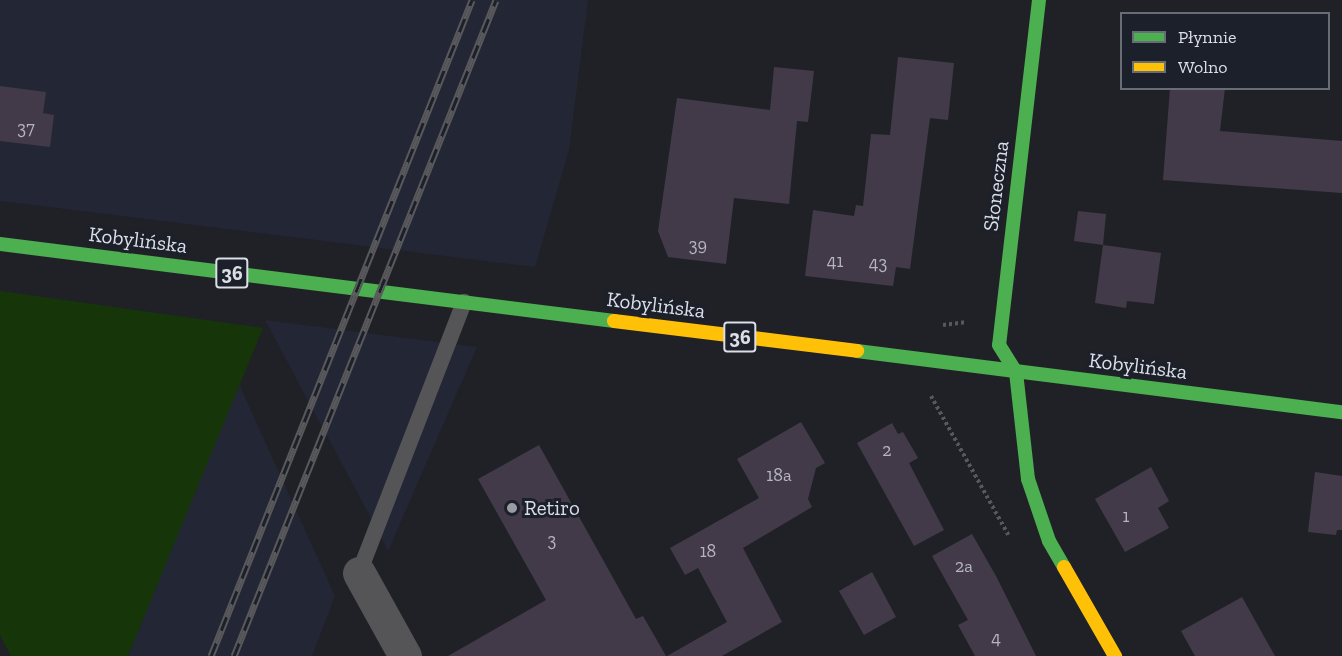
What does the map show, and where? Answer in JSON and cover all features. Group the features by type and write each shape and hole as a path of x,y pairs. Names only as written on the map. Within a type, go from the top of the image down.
{"main road":[{"name":"Słoneczna","path":"1016,372 999,345 1039,0"},
{"name":"Kobylińska","path":"0,244 1342,412"},
{"path":"1016,372 1028,479 1049,541 1114,656"}],"street":[{"path":"359,573 405,656"}],"lane":[{"path":"359,573 464,302"}],"path":[{"path":"939,325 967,323 970,312"},
{"path":"929,393 1016,548"}],"shaded area":[{"path":"0,0 588,0 569,150 535,267 0,201"},
{"path":"265,320 477,347 388,551 372,520"},
{"path":"239,384 335,596 312,656 128,656"}],"green space":[{"path":"0,291 263,328 128,656 11,656 0,635"}],"building":[{"path":"898,57 954,63 948,120 930,118 910,269 896,267 893,286 805,276 813,210 854,216 856,205 863,206 871,134 890,135"},
{"path":"774,67 814,71 808,122 797,121 789,204 734,198 726,264 668,257 658,231 677,98 770,110"},
{"path":"0,86 46,92 43,113 54,115 50,147 0,141"},
{"path":"1170,90 1225,90 1220,131 1342,141 1342,193 1163,180"},
{"path":"1078,211 1106,214 1103,245 1074,241"},
{"path":"1103,245 1161,253 1154,304 1127,301 1126,308 1095,303"},
{"path":"801,422 825,463 816,468 808,499 812,507 743,548 782,622 722,656 667,656 727,622 698,568 685,575 670,548 759,498 737,459"},
{"path":"892,423 898,434 903,432 918,458 909,463 944,530 914,546 857,443"},
{"path":"539,445 636,619 643,616 666,656 448,656 546,600 478,479"},
{"path":"1151,467 1169,501 1158,508 1169,528 1125,552 1095,499"},
{"path":"1315,472 1342,476 1342,530 1337,530 1336,535 1308,532"},
{"path":"972,534 1036,656 975,656 958,625 968,620 932,556"},
{"path":"872,572 896,617 864,635 839,591"},
{"path":"1242,597 1275,656 1195,656 1181,631"}],"railway":[{"path":"211,656 472,0"},
{"path":"234,656 496,0"}],"traffic: fast":[{"path":"1039,0 999,345 1016,372 1028,479 1049,541 1064,567"},
{"path":"0,244 614,321"},
{"path":"857,351 1342,412"}],"traffic: slow":[{"path":"614,321 857,351"},
{"path":"1064,567 1115,656"}],"place":[{"name":"Retiro","path":"512,508"}]}
